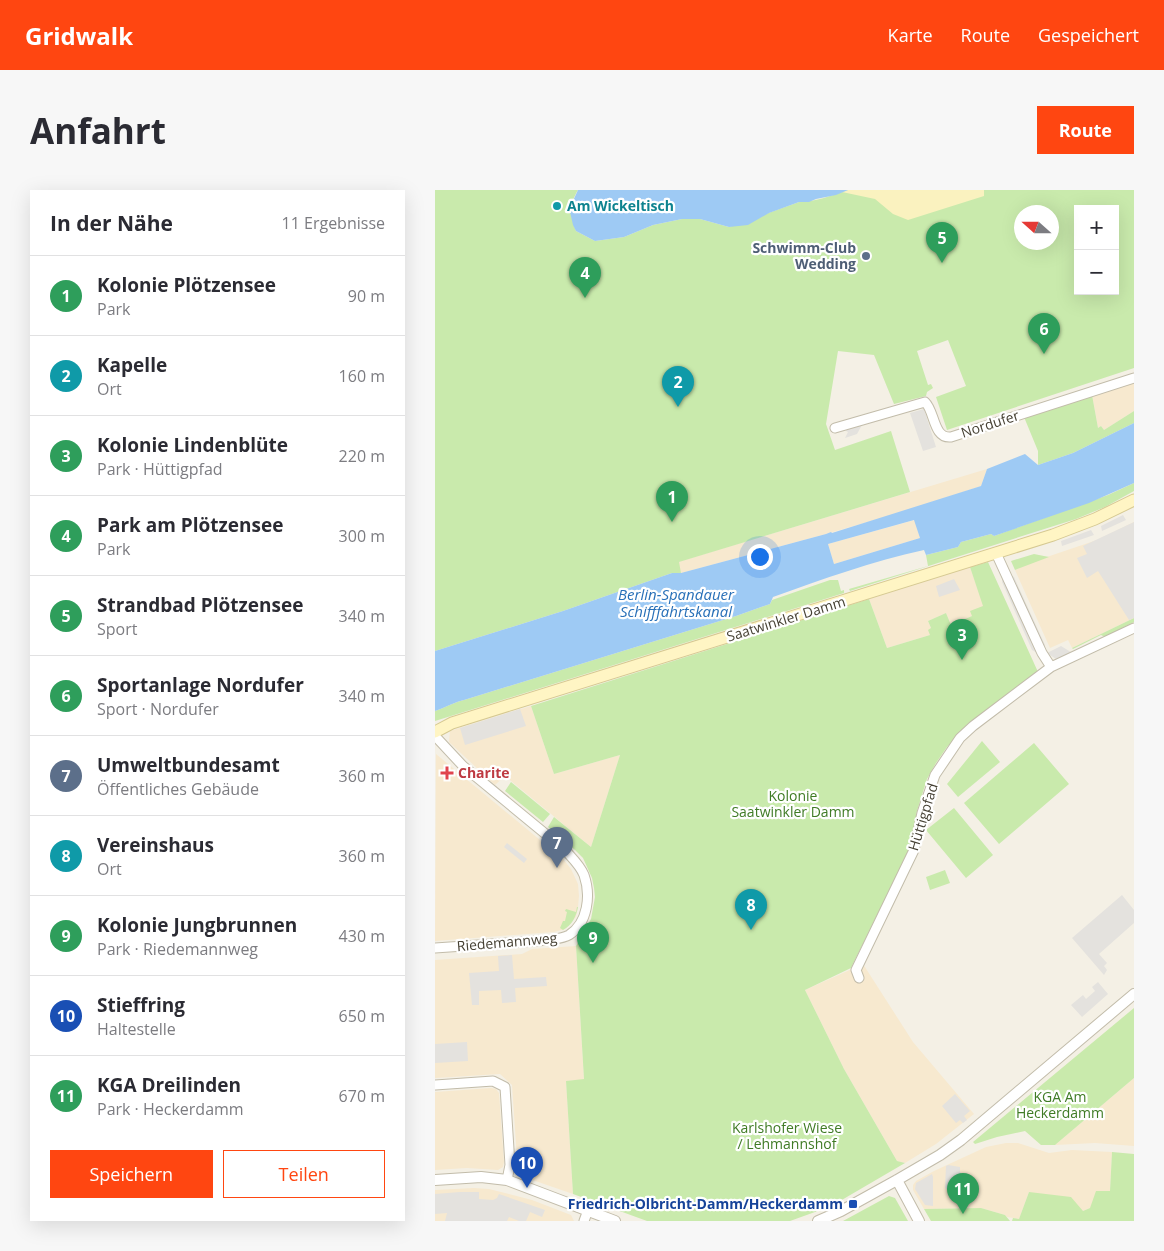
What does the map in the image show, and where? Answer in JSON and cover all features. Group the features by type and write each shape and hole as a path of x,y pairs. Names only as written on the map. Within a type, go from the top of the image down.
{"main road":[{"name":"Saatwinkler Damm","path":"435,732 452,723 996,553 1095,519 1134,500"}],"street":[{"name":"Nordufer","path":"835,428 925,402 930,408 940,434 951,437 1134,378"},
{"path":"996,553 1042,653 1051,667"},
{"name":"Hüttigpfad","path":"859,978 856,970 914,850 927,796 941,764 960,738 1051,667 1134,628"},
{"name":"Riedemannweg","path":"435,736 463,766 577,862 584,875 588,893 583,918 576,929 567,936 550,940 435,948"},
{"path":"818,1221 841,1211 897,1180 940,1155 961,1140 1134,994"},
{"path":"435,1085 493,1081 498,1082 505,1088 510,1165 507,1180"},
{"path":"435,1180 481,1177 507,1180 615,1221"},
{"path":"897,1180 919,1221"},
{"path":"584,1221 588,1210"}],"shaded area":[{"path":"1134,382 1134,411 1104,430 1101,426 1098,428 1092,395"},
{"path":"924,409 936,447 923,451 910,413"},
{"path":"863,423 857,434 845,438 848,432 846,431 847,428"},
{"path":"987,469 981,486 906,511 681,573 678,562"},
{"path":"1123,515 1126,520 1102,531 1101,526"},
{"path":"915,520 920,538 834,564 828,544"},
{"path":"1134,522 1134,618 1072,648 1068,640 1050,648 1015,570 1032,562 1097,540"},
{"path":"1134,522 1134,618 1129,620 1098,571 1087,578 1077,558 1087,554 1083,546"},
{"path":"1091,530 1094,535 1062,546 1061,541"},
{"path":"970,567 984,606 972,616 951,625 946,613 928,621 931,628 930,635 887,648 869,599"},
{"path":"1008,573 1014,577 1045,645 1044,652"},
{"path":"1003,575 1039,654 1032,650 1002,582"},
{"path":"954,579 960,590 939,597 936,586"},
{"path":"1061,646 1074,654 1059,661 1047,653"},
{"path":"531,706 554,774 620,755 591,847 505,776 495,785 449,742 450,731"},
{"path":"520,709 526,726 465,745 460,728"},
{"path":"436,754 563,859 571,869 578,884 578,907 576,917 565,929 554,932 435,941"},
{"path":"507,843 527,859 524,863 504,847"},
{"path":"1122,895 1134,910 1134,923 1099,954 1107,963 1104,966 1107,970 1104,975 1072,938"},
{"path":"576,946 584,1080 566,1081 573,1194 521,1176 518,1173 512,1085 500,1074 435,1078 435,960 522,954 532,949"},
{"path":"512,955 514,979 546,977 547,986 515,988 516,1002 502,1003 501,990 479,991 479,1005 472,1005 469,973 499,971 498,956"},
{"path":"863,964 913,1042 974,1114 936,1144 905,1163 897,1161 844,1069 805,990"},
{"path":"1098,982 1108,994 1082,1017 1071,1005 1083,995 1086,999 1095,991 1092,987"},
{"path":"467,1042 468,1061 435,1063 435,1044"},
{"path":"1134,1078 1134,1146 1095,1143 1055,1145"},
{"path":"496,1089 499,1093 503,1167 498,1170 467,1168 435,1170 435,1092"},
{"path":"955,1094 970,1111 964,1116 967,1120 963,1123 960,1120 956,1123 942,1106"},
{"path":"1018,1143 1049,1153 1072,1150 1112,1152 1110,1191 1090,1208 1083,1211 1029,1192 1019,1219 981,1208 924,1209 913,1190 913,1185 916,1181 986,1147"},
{"path":"946,1166 960,1167 965,1193 949,1193 949,1190 945,1188"},
{"path":"932,1174 933,1206 925,1205 915,1189 916,1183"},
{"path":"489,1189 532,1200 571,1215 574,1221 435,1221 435,1190"},
{"path":"479,1192 479,1199 493,1200 499,1194 545,1210 542,1217 530,1212 526,1221 519,1221 509,1217 507,1221 445,1221 447,1213 435,1214 435,1194"}],"green space":[{"path":"435,190 578,190 571,206 572,219 576,231 595,241 624,237 653,225 682,219 700,219 729,227 799,202 818,200 848,190 1134,190 1134,368 947,430 936,397 966,386 948,340 917,351 928,385 931,384 933,388 927,392 926,396 894,404 874,355 838,351 826,424 835,450 891,431 910,492 679,562 681,573 672,573 563,611 435,651"},
{"path":"1092,395 1098,428 1101,426 1104,430 1134,411 1134,423 1073,453 1038,465 1038,451 1024,417"},
{"path":"1134,483 1134,491 1105,507 1076,519 850,591 849,589 928,566 926,555 958,547 961,542 991,534 994,536 1108,495"},
{"path":"1034,554 1049,557 1015,570 1011,561"},
{"path":"988,562 1038,672 971,722 947,747 927,779 917,811 910,848 851,968 805,990 844,1069 897,1161 905,1163 840,1201 790,1221 647,1221 573,1194 566,1081 584,1079 576,946 591,919 595,897 592,878 583,858 548,827 554,817 591,847 620,755 554,774 531,706 869,599 887,648 930,635 928,630 931,628 928,621 946,613 951,625 972,616 970,611 983,606 970,567"},
{"path":"830,580 838,580 841,591 844,590 844,593 435,721 435,711 458,702 736,616 770,604 772,600"},
{"path":"1134,618 1134,622 1105,637 1101,635 1072,648"},
{"path":"982,741 1000,762 958,797 947,784"},
{"path":"1034,743 1069,784 999,844 964,803"},
{"path":"511,782 550,814 543,822 505,791"},
{"path":"954,808 993,855 966,878 926,830"},
{"path":"945,870 950,883 930,890 926,877"},
{"path":"577,907 576,914 571,923 563,930 560,928 563,921 565,921 566,909 576,912"},
{"name":"KGA Am Heckerdamm","path":"1134,1008 1134,1078 1055,1145 1041,1145 1025,1131 975,1144 973,1142"},
{"path":"1112,1152 1134,1154 1134,1221 1012,1221 1013,1218 1019,1219 1029,1192 1071,1197 1083,1211 1090,1208 1096,1191 1110,1191"},
{"path":"889,1196 895,1198 908,1221 843,1221"},
{"path":"981,1208 1005,1215 1010,1221 931,1221 924,1209"}],"sand":[{"path":"848,190 984,190 984,196 908,220 893,214 875,199 842,192"}],"water":[{"path":"578,190 848,190 809,202 799,202 769,213 748,225 729,227 700,219 682,219 653,225 624,237 595,241 576,231 573,225 570,212"},
{"name":"Berlin-Spandauer Schifffahrtskanal","path":"1134,423 1134,483 1089,503 994,536 991,534 961,542 958,547 926,555 924,550 867,565 773,597 770,604 736,616 461,701 435,711 435,651 563,611 672,573 681,573 832,533 981,486 987,469 1025,454 1038,465 1073,453","holes":["914,520 920,538 834,564 828,544"]}],"place":[{"name":"Am Wickeltisch","path":"557,206"},
{"name":"Schwimm-Club Wedding","path":"866,256"},
{"name":"Strandbad Plötzensee","path":"942,263"},
{"name":"Park am Plötzensee","path":"585,298"},
{"name":"Sportanlage Nordufer","path":"1044,354"},
{"name":"Kapelle","path":"678,407"},
{"name":"Kolonie Plötzensee","path":"672,522"},
{"name":"Kolonie Lindenblüte","path":"962,660"},
{"name":"Charite","path":"447,773"},
{"name":"Umweltbundesamt","path":"557,868"},
{"name":"Vereinshaus","path":"751,930"},
{"name":"Kolonie Jungbrunnen","path":"593,963"},
{"name":"Stieffring","path":"527,1188"},
{"name":"Friedrich-Olbricht-Damm/Heckerdamm","path":"853,1204"},
{"name":"KGA Dreilinden","path":"963,1214"}],"park label":[{"name":"Kolonie Saatwinkler Damm","path":"793,804"},
{"name":"Karlshofer Wiese / Lehmannshof","path":"787,1136"}]}
